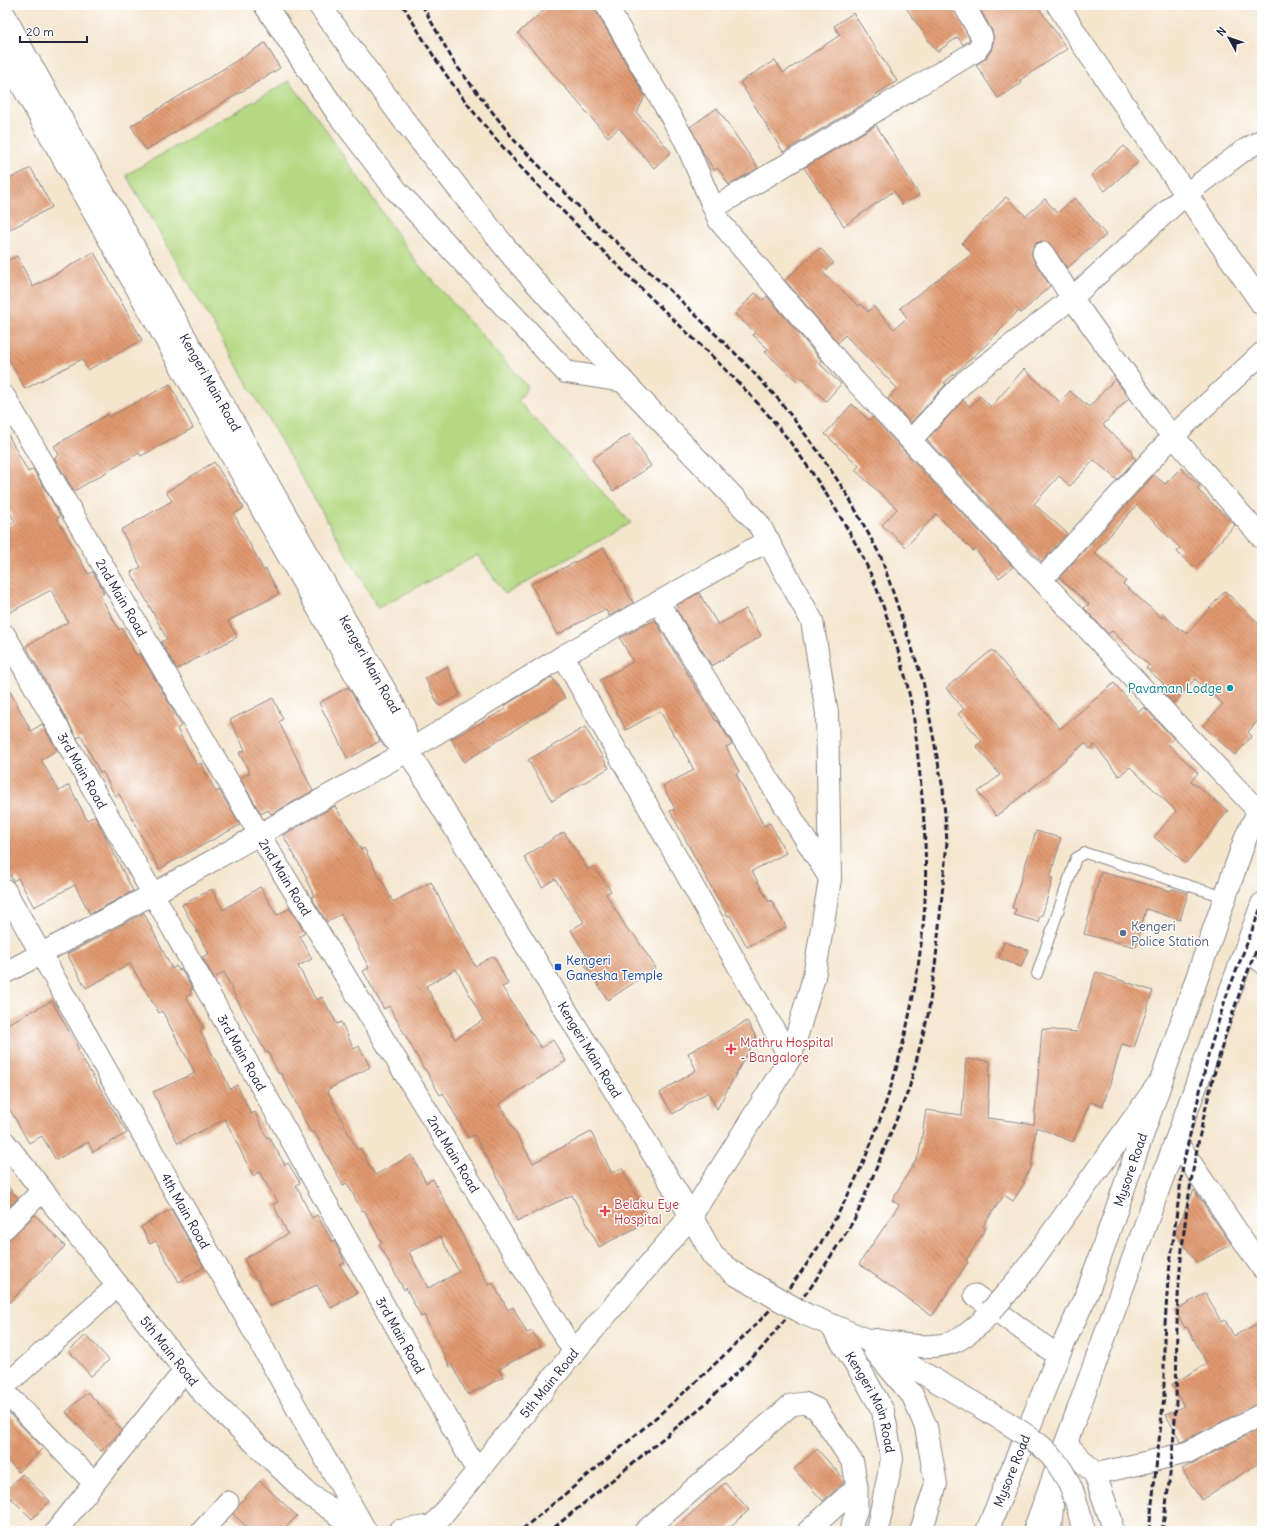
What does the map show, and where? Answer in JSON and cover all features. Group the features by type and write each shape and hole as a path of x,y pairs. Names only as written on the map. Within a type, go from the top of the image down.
{"main road":[{"path":"265,5 338,114 396,190 566,372 622,382"},
{"name":"5th Main Road","path":"319,5 403,119 513,257 622,382 758,523 770,540 812,621 827,712 830,879 814,977 790,1058 690,1216 574,1352 433,1526 399,1531"},
{"path":"1058,5 1081,42 1262,304"},
{"name":"Kengeri Main Road","path":"5,16 396,710 404,727 408,751"},
{"name":"Kengeri Main Road","path":"5,55 383,723 394,739 408,751 713,1256 735,1274 805,1314 865,1338"},
{"name":"Mysore Road","path":"987,1531 1058,1356 1088,1291 1246,837 1260,808"},
{"path":"1034,1531 1261,911"},
{"path":"865,1338 905,1344 927,1345 951,1343 981,1324 1025,1271 1162,1078"},
{"name":"5th Main Road","path":"5,1143 203,1393 307,1493 362,1531"},
{"path":"1088,1291 1118,1302"},
{"name":"Kengeri Main Road","path":"831,1325 864,1377 883,1412 892,1459 877,1531"},
{"path":"865,1338 1006,1422 1041,1447 1053,1459 1071,1488 1080,1514 1082,1531"},
{"path":"865,1338 913,1396 926,1427 936,1484 921,1531"},
{"path":"1066,1444 1095,1474 1111,1520 1112,1531"},
{"path":"1050,1531 1054,1477"}],"street":[{"path":"606,5 685,141 719,221 855,381 1260,808"},
{"path":"714,208 976,51 981,44 982,37 964,5"},
{"path":"911,440 965,382 1072,298 1186,194 1243,151 1262,140"},
{"path":"1043,254 1072,298 1172,437 1262,538"},
{"path":"1042,579 1172,437 1262,353"},
{"name":"2nd Main Road","path":"5,397 259,834 574,1352"},
{"path":"5,973 153,894 408,751 563,656 770,540"},
{"path":"658,602 830,879"},
{"name":"3rd Main Road","path":"5,635 153,894 477,1471"},
{"path":"563,656 790,1058"},
{"name":"4th Main Road","path":"5,890 366,1531"},
{"path":"1176,1142 1262,1268"},
{"path":"5,1228 42,1191"},
{"path":"5,1386 118,1285"},
{"path":"975,1295 1058,1356"},
{"path":"56,1531 185,1370"},
{"path":"5,1392 94,1483"},
{"path":"646,1531 791,1405 804,1402 817,1409 853,1463 857,1487 857,1509 850,1531"},
{"path":"1095,1474 1186,1453 1262,1414"},
{"path":"808,1531 857,1487"},
{"path":"202,1531 228,1502"}],"lane":[{"path":"1037,974 1076,858 1081,854 1086,853 1225,897"},
{"path":"1244,955 1262,969"}],"green space":[{"path":"289,81 318,119 418,264 528,387 518,401 631,523 505,594 478,555 378,608 126,175"}],"building":[{"path":"550,5 594,5 645,96 637,113 671,152 654,168 619,128 608,137 518,33"},
{"path":"904,5 952,5 970,39 963,45 958,37 937,52"},
{"path":"978,5 1037,5 1067,49 1020,80 1022,83 998,98 976,65 986,58 991,51 994,39 992,31"},
{"path":"853,13 897,81 874,96 875,97 783,152 740,82 775,60 783,73 840,35 834,26"},
{"path":"265,43 280,68 146,150 131,126"},
{"path":"717,108 758,168 729,185 718,168 714,170 690,127"},
{"path":"876,125 919,195 902,205 894,191 844,226 804,168"},
{"path":"1124,146 1138,162 1105,191 1091,175"},
{"path":"31,168 52,207 5,232 5,181"},
{"path":"1006,197 1026,216 1045,199 1057,213 1075,198 1106,235 1067,268 1049,243 1042,241 1036,243 1031,253 1033,259 1050,286 1021,313 1018,311 987,344 944,383 946,384 911,423 888,399 897,388 845,335 838,343 785,280 820,248 834,263 823,273 859,306 861,304 868,312 873,306 894,329 907,318 900,308 972,254 962,243"},
{"path":"94,252 142,340 88,370 82,359 25,389 5,352 5,262 17,256 33,287"},
{"path":"755,293 763,300 767,296 822,361 820,364 841,384 826,401 802,378 798,382 765,352 768,349 753,335 755,332 735,314"},
{"path":"1024,369 1060,402 1070,391 1089,407 1115,379 1129,398 1103,425 1133,452 1131,455 1136,459 1117,480 1094,460 1070,486 1059,476 1034,504 1067,533 1042,562 927,440 963,400 970,407 980,396 991,407"},
{"path":"170,384 193,428 141,456 139,453 74,491 54,458 59,455 54,446 108,414 109,417"},
{"path":"852,404 869,420 872,417 1013,567 999,578 975,549 973,551 936,514 906,547 882,525 897,509 855,470 859,466 825,434"},
{"path":"5,429 28,472 33,469 53,503 60,516 57,518 88,574 93,572 100,584 104,593 100,595 119,630 122,628 136,655 140,653 168,701 181,726 177,729 197,765 201,763 216,792 219,790 240,825 159,869 119,794 115,796 103,772 100,773 81,736 77,738 26,646 68,622 51,590 5,615 5,527 15,522 5,503"},
{"path":"630,434 651,466 613,491 592,459"},
{"path":"214,462 244,508 234,514 264,571 266,569 279,594 228,621 237,637 177,669 161,642 167,639 131,572 141,567 121,530 172,501 166,492"},
{"path":"1181,468 1200,486 1197,489 1235,525 1195,568 1177,552 1180,548 1137,505 1094,553 1126,581 1123,584 1162,618 1164,615 1180,630 1182,629 1187,634 1225,591 1262,627 1262,716 1248,732 1252,736 1235,755 1203,726 1223,704 1195,679 1174,703 1160,689 1164,684 1146,668 1149,665 1112,631 1108,634 1084,608 1089,604 1059,578 1154,475 1165,484"},
{"path":"604,548 633,603 609,616 606,610 599,612 557,635 531,584"},
{"path":"699,593 718,625 746,609 761,636 712,666 676,609 679,607 677,605"},
{"path":"655,620 716,721 718,721 732,744 726,747 739,772 736,774 764,826 770,823 786,853 752,871 769,902 771,900 786,927 747,947 730,915 728,916 714,892 670,811 675,809 663,786 694,770 676,736 674,736 660,711 626,730 600,680 633,662 620,638"},
{"path":"992,650 1060,729 1114,683 1139,712 1144,707 1174,739 1168,744 1198,773 1191,781 1228,811 1186,863 1154,837 1176,811 1130,767 1119,776 1095,745 1090,749 1085,743 1042,780 996,816 978,792 1000,775 976,746 982,741 958,714 964,709 946,688"},
{"path":"447,667 460,695 439,706 425,678"},
{"path":"552,677 565,698 464,762 451,739 506,709 504,706"},
{"path":"5,682 31,731 42,724 57,750 41,760 59,791 69,785 87,820 95,816 133,891 90,914 75,885 34,907 18,878 13,881 5,865"},
{"path":"348,687 380,741 348,759 319,703"},
{"path":"273,698 283,719 279,722 313,791 271,814 268,810 261,814 240,778 250,773 239,753 245,750 230,720"},
{"path":"585,727 609,768 552,801 528,760"},
{"path":"335,806 361,850 364,848 393,902 431,882 475,966 494,956 508,984 502,987 541,1048 553,1040 566,1061 499,1104 533,1163 591,1132 612,1173 622,1168 649,1221 599,1247 572,1195 517,1221 497,1176 474,1135 468,1138 443,1093 440,1095 424,1069 389,1006 384,1009 363,971 369,968 341,914 327,922 311,897 314,896 306,879 307,878 283,835","holes":["456,969 483,1020 455,1039 426,986"]},
{"path":"1036,831 1061,838 1050,878 1053,878 1042,916 1040,915 1038,922 1014,915 1016,909 1012,908"},
{"path":"564,832 588,870 593,866 611,891 606,894 630,934 632,932 656,968 608,1000 585,965 590,961 571,930 584,922 555,879 542,887 524,857"},
{"path":"1101,872 1171,891 1172,889 1188,893 1180,920 1146,909 1136,947 1084,934"},
{"path":"260,887 277,915 290,908 305,933 300,936 312,959 298,966 316,1000 322,997 337,1024 341,1022 354,1049 359,1046 370,1067 327,1090 357,1150 360,1148 375,1175 412,1155 426,1183 433,1179 488,1285 493,1283 508,1310 513,1307 527,1333 532,1331 541,1346 499,1369 503,1377 468,1395 452,1365 450,1367 424,1315 421,1317 406,1288 404,1290 379,1244 382,1243 364,1210 362,1211 347,1183 343,1185 314,1131 311,1133 281,1073 279,1074 268,1052 266,1053 236,998 224,972 214,978 202,957 209,954 182,905 212,889 223,910","holes":["440,1236 459,1272 428,1288 409,1252"]},
{"path":"144,913 172,969 176,966 179,970 181,969 193,989 190,990 192,993 186,997 204,1028 200,1030 230,1089 237,1085 251,1114 255,1112 267,1138 269,1137 285,1165 288,1163 300,1183 296,1185 312,1218 317,1215 341,1254 345,1263 340,1265 357,1293 331,1308 317,1285 270,1306 258,1279 256,1280 244,1259 288,1234 273,1204 278,1202 259,1172 253,1176 225,1119 178,1143 153,1092 195,1073 162,1011 159,1013 130,964 86,988 67,954"},
{"path":"1004,942 1028,950 1021,967 999,958"},
{"path":"1096,972 1153,991 1134,1048 1122,1044 1103,1106 1090,1102 1073,1142 1036,1127 1031,1168 1023,1181 1025,1182 1013,1201 1004,1195 983,1226 986,1228 966,1260 968,1262 932,1316 859,1264 899,1205 892,1200 919,1155 926,1110 962,1115 966,1059 990,1061 987,1118 1034,1124 1042,1029 1077,1032"},
{"path":"52,1001 79,1049 77,1050 127,1133 93,1152 88,1142 56,1160 42,1136 29,1143 5,1101 5,1025"},
{"path":"747,1021 756,1037 717,1109 708,1092 673,1114 660,1093 696,1070 688,1053"},
{"path":"5,1183 18,1198 5,1211"},
{"path":"1194,1190 1231,1244 1197,1263 1175,1233"},
{"path":"171,1209 204,1267 179,1282 156,1241 150,1244 141,1227"},
{"path":"35,1215 65,1246 5,1307 5,1240 13,1236"},
{"path":"1206,1293 1221,1322 1225,1320 1234,1336 1262,1321 1262,1402 1181,1442 1166,1415 1184,1406 1172,1384 1207,1364 1187,1327 1185,1328 1175,1310"},
{"path":"86,1335 109,1360 91,1376 69,1351"},
{"path":"88,1392 122,1430 101,1451 66,1412"},
{"path":"5,1409 43,1448 18,1472 5,1457"},
{"path":"1262,1427 1262,1461 1201,1500 1182,1469"},
{"path":"817,1449 844,1479 844,1482 823,1501 794,1469"},
{"path":"22,1474 50,1501 32,1519 5,1492"},
{"path":"260,1481 297,1516 282,1531 251,1531 233,1514 240,1503"},
{"path":"725,1483 749,1510 725,1531 671,1531"}],"railway":[{"path":"403,5 447,76 469,106 517,163 569,217 762,408 796,450 831,501 853,539 872,577 900,657 914,717 924,817 926,877 924,916 910,1012 899,1060 884,1107 867,1154 846,1199 822,1241 795,1280 758,1322 670,1405 520,1531"},
{"path":"422,5 455,64 515,141 588,216 676,296 740,358 779,400 818,451 848,496 881,557 923,681 943,789 947,842 936,958 928,1015 909,1089 856,1217 811,1287 762,1348 705,1404 550,1531"},
{"path":"1149,1531 1164,1396 1164,1339 1168,1280 1183,1165 1209,1052 1226,997 1262,905"},
{"path":"1162,1531 1174,1434 1178,1297 1183,1238 1189,1194 1206,1106 1217,1062 1245,978 1262,937"}],"place":[{"name":"Pavaman Lodge","path":"1230,688"},
{"name":"Kengeri Police Station","path":"1123,933"},
{"name":"Kengeri Ganesha Temple","path":"558,967"},
{"name":"Mathru Hospital - Bangalore","path":"731,1049"},
{"name":"Belaku Eye Hospital","path":"605,1211"}]}
